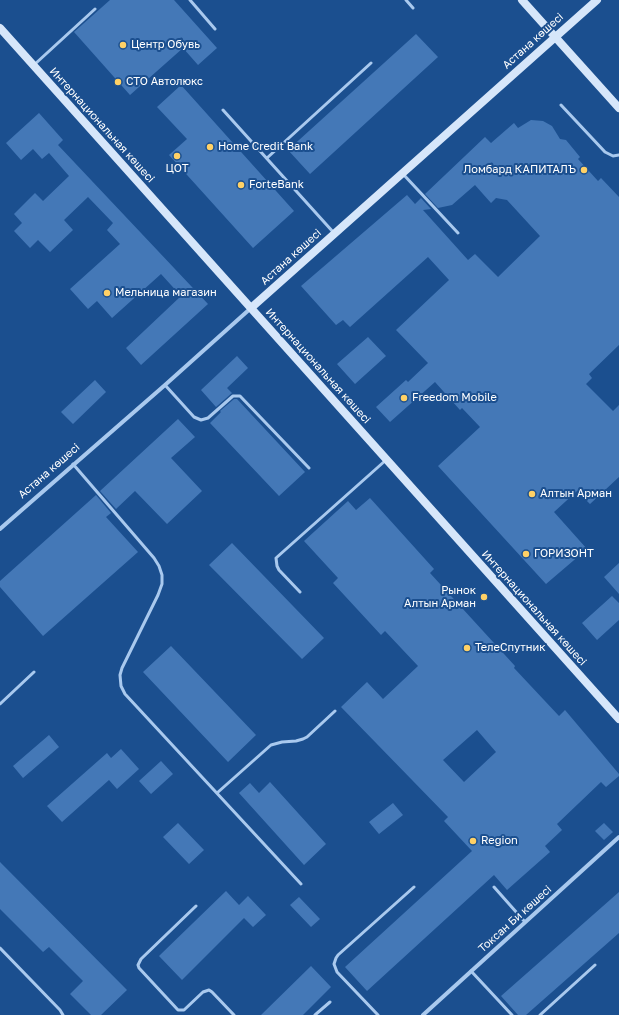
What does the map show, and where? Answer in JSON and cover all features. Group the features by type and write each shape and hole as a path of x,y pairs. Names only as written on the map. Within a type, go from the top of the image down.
{"main road":[{"path":"522,0 619,108"},
{"name":"Астана көшесі","path":"251,308 597,0"},
{"name":"Интернациональная көшесі","path":"0,28 619,719"}],"street":[{"name":"Астана көшесі","path":"0,529 73,464 166,385 251,308"},
{"name":"Токсан Би көшесі","path":"423,1015 619,837"}],"lane":[{"path":"190,0 215,29"},
{"path":"406,0 413,8"},
{"path":"33,66 95,9"},
{"path":"267,158 372,63"},
{"path":"561,105 605,152 611,155 619,154"},
{"path":"223,110 334,233"},
{"path":"402,173 458,233"},
{"path":"166,385 194,416 201,420 208,418 234,396 240,396 309,468"},
{"path":"300,592 279,570 276,558 386,460"},
{"path":"73,464 154,558 162,575 162,584 158,595 122,668 120,675 121,686 125,694 301,884"},
{"path":"0,704 34,672"},
{"path":"217,793 271,745 282,742 296,741 308,737 335,711"},
{"path":"378,1015 337,972 334,964 338,955 414,887"},
{"path":"494,888 525,922"},
{"path":"196,906 141,959 138,965 139,968 178,1010 184,1010 203,992 209,990 234,1015"},
{"path":"0,948 60,1010 63,1015"},
{"path":"540,1015 595,965"},
{"path":"471,971 512,1015"},
{"path":"315,1015 330,1002"}],"building":[{"name":"Центр Обувь","path":"110,0 174,0 217,48 198,65 183,48 130,95 74,32"},
{"path":"416,34 438,57 310,174 288,150"},
{"path":"181,85 294,211 253,248 169,155 187,139 157,107"},
{"path":"39,113 63,140 58,145 208,304 141,365 126,348 181,296 161,274 112,318 97,301 88,309 70,289 120,244 107,230 113,223 88,197 64,220 73,230 50,252 38,240 30,248 14,231 22,223 14,214 35,193 43,201 69,176 49,153 42,159 33,149 21,160 6,143"},
{"name":"Алтын Арман","path":"531,120 543,121 552,126 560,139 566,140 580,157 578,159 598,181 601,178 619,197 619,345 589,374 592,378 586,384 613,411 619,405 619,477 590,504 577,491 554,512 587,549 546,584 438,466 480,427 462,408 460,410 435,382 390,422 376,407 406,380 408,382 428,363 396,330 449,280 428,257 350,327 343,320 336,325 301,286 407,195 415,204 421,198 431,209 423,210 468,260 475,254 498,277 540,236 507,200 496,198 491,203 475,185 452,205 438,208 425,194 485,137 491,143 514,123 518,128"},
{"path":"368,337 386,356 355,384 337,364"},
{"path":"237,356 248,368 227,388 232,393 216,407 201,390"},
{"path":"95,380 106,392 73,424 61,412"},
{"path":"234,399 237,399 305,472 279,496 210,423 221,412 220,411"},
{"path":"178,419 195,437 171,458 202,491 167,524 135,491 116,509 100,491"},
{"path":"96,495 111,513 106,517 138,552 43,636 0,587 0,581"},
{"path":"370,498 434,569 430,573 515,666 514,668 559,716 565,710 619,774 619,776 606,787 601,782 557,824 562,830 545,846 550,852 507,890 494,875 367,991 345,967 472,851 444,821 448,817 341,707 367,682 383,699 418,666 385,631 381,635 333,583 338,578 304,541 348,501 356,510","holes":["477,730 496,752 464,782 443,760"]},
{"path":"232,543 324,638 302,659 209,565"},
{"path":"619,563 619,594 604,577"},
{"path":"612,596 619,603 619,620 597,640 582,623"},
{"path":"171,646 256,735 228,762 143,672"},
{"path":"49,735 59,747 23,778 13,766"},
{"path":"121,749 139,769 117,789 109,780 62,822 47,806 107,753 111,758"},
{"path":"161,761 173,774 151,794 139,781"},
{"path":"270,782 326,844 304,865 239,793 250,783 259,793"},
{"path":"393,803 403,815 379,834 369,822"},
{"path":"178,823 204,850 189,864 163,837"},
{"path":"604,823 613,832 604,840 595,831"},
{"path":"0,862 127,990 101,1015 91,1015 70,994 83,981 49,947 43,952 0,909"},
{"path":"226,891 239,905 248,896 266,915 253,927 244,918 182,980 159,956"},
{"path":"619,892 619,933 526,1015 518,1015 501,996"},
{"path":"299,897 320,919 311,927 290,905"},
{"path":"311,966 331,987 303,1015 261,1015"}],"place":[{"name":"Центр Обувь","path":"123,45"},
{"name":"СТО Автолюкс","path":"118,82"},
{"name":"Home Credit Bank","path":"210,147"},
{"name":"ЦОТ","path":"177,156"},
{"name":"Ломбард КАПИТАЛЪ","path":"584,170"},
{"name":"ForteBank","path":"241,185"},
{"name":"Мельница магазин","path":"107,293"},
{"name":"Freedom Mobile","path":"404,398"},
{"name":"Алтын Арман","path":"532,494"},
{"name":"ГОРИЗОНТ","path":"526,554"},
{"name":"Рынок Алтын Арман","path":"484,597"},
{"name":"ТелеСпутник","path":"467,648"},
{"name":"Region","path":"473,841"}]}
